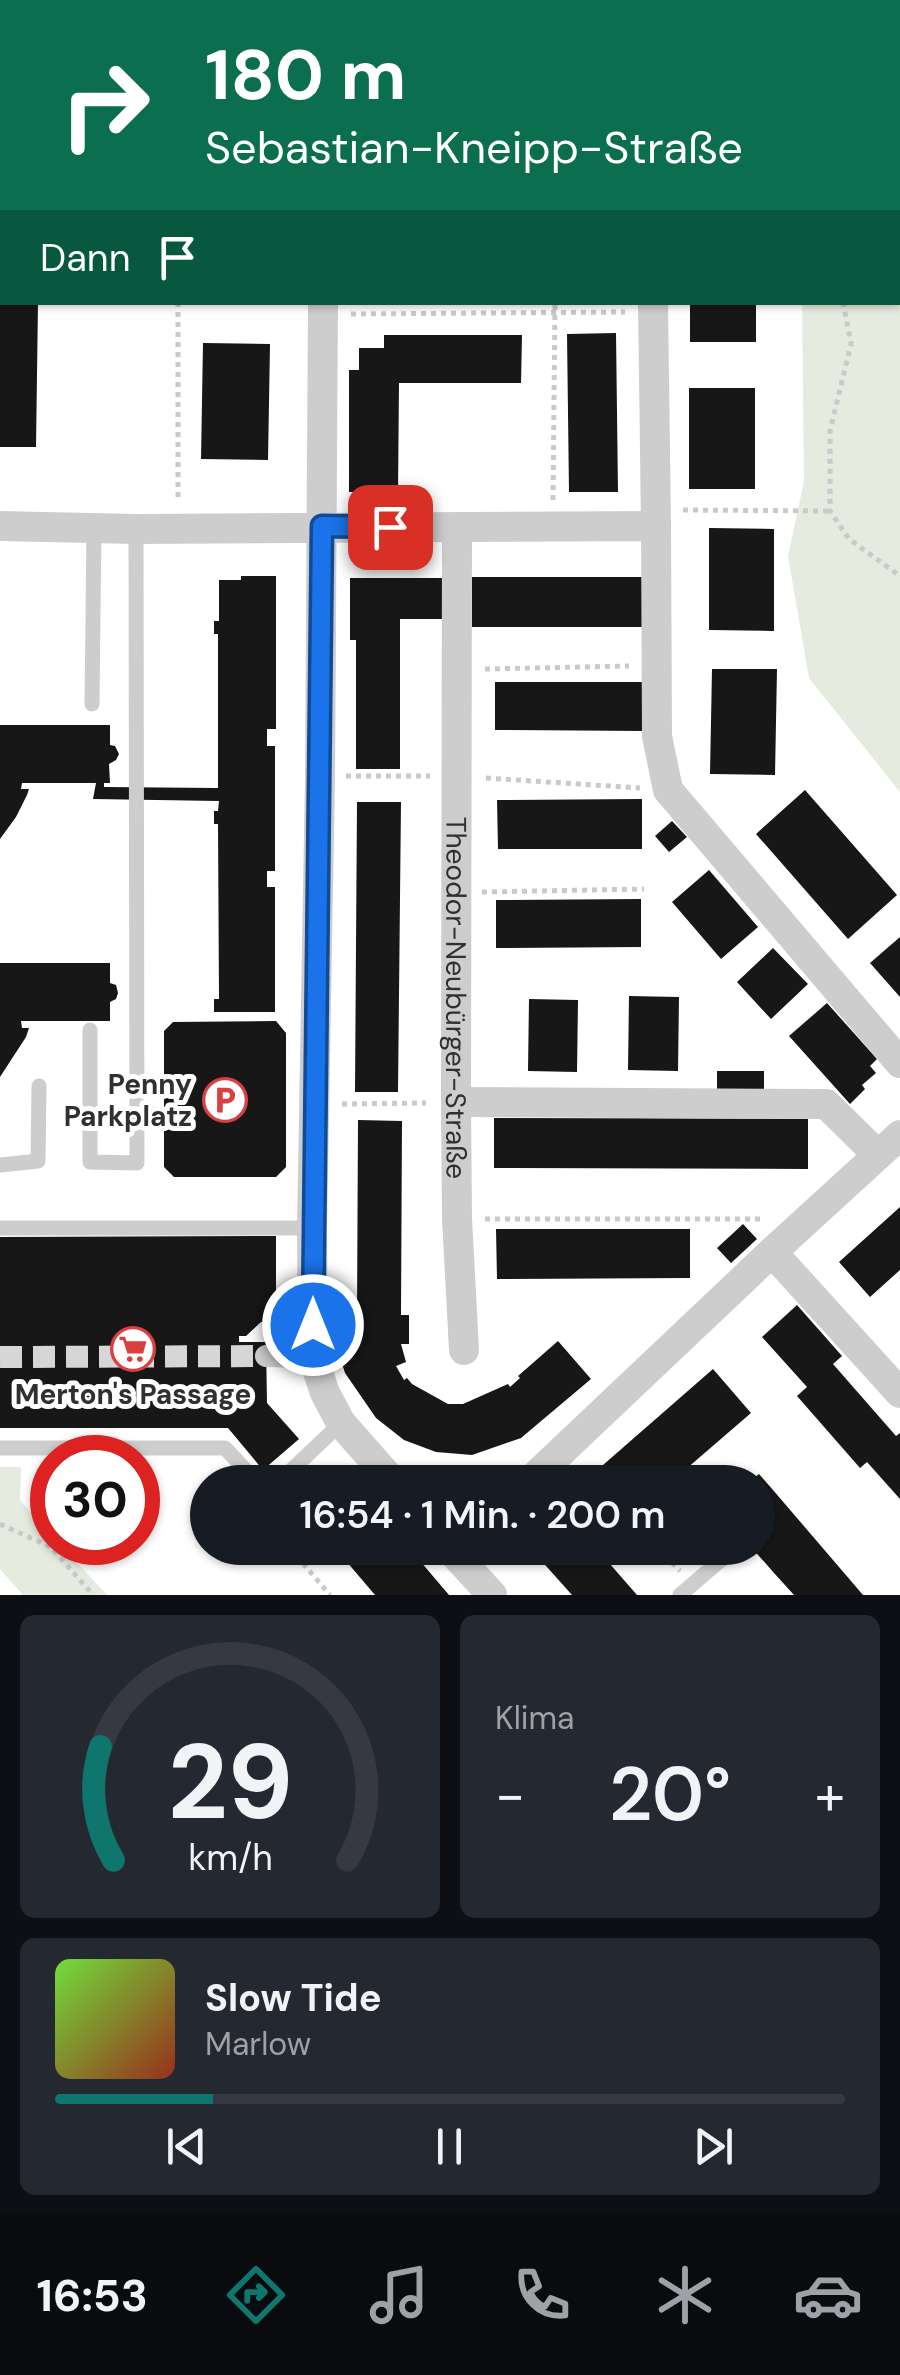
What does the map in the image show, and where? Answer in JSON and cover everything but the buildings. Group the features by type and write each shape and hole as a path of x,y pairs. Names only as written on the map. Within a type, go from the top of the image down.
{"street":[{"path":"653,307 657,736 668,790 900,1063"},
{"path":"323,308 312,1228 314,1357 341,1423 377,1465"},
{"path":"0,526 552,528 655,518"},
{"name":"Theodor-Neubürger-Straße","path":"458,528 456,1102 464,1350"},
{"path":"456,1102 826,1104 889,1145 547,1465"},
{"path":"783,1241 900,1393"},
{"path":"266,1356 314,1357"},
{"path":"466,1565 492,1595"}],"lane":[{"path":"92,704 94,527"},
{"path":"90,1030 90,1162 138,1163 136,528"},
{"path":"0,1165 38,1161 39,1086"},
{"path":"0,1228 312,1228"},
{"path":"296,1465 341,1423"},
{"path":"0,1448 224,1448 240,1465"},
{"path":"686,1590 714,1565"}],"path":[{"path":"178,305 178,504"},
{"path":"552,528 555,305"},
{"path":"844,305 850,344 830,432 830,510 849,539 900,576"},
{"path":"323,308 555,313 653,307"},
{"path":"655,518 830,510"},
{"path":"457,670 658,666"},
{"path":"338,776 458,776"},
{"name":"Theodor-Neubürger-Straße","path":"458,776 668,790"},
{"path":"456,892 644,890"},
{"path":"329,1104 456,1102"},
{"name":"Theodor-Neubürger-Straße","path":"457,1218 779,1219 783,1241"},
{"path":"0,1524 51,1547 93,1595"},
{"path":"304,1565 330,1595"},
{"path":"669,1565 686,1590"}],"shaded area":[{"path":"802,305 900,305 900,792 809,678 788,556 804,481"},
{"path":"0,1467 21,1467 20,1500 30,1511 30,1565 79,1565 107,1595 23,1595 0,1569"}],"tunnel":[{"path":"0,1357 266,1356"}],"place":[{"name":"Penny Parkplatz","path":"225,1100"},
{"name":"Merton's Passage","path":"133,1349"}],"route":[{"path":"313,1325 322,526 390,527"}]}
